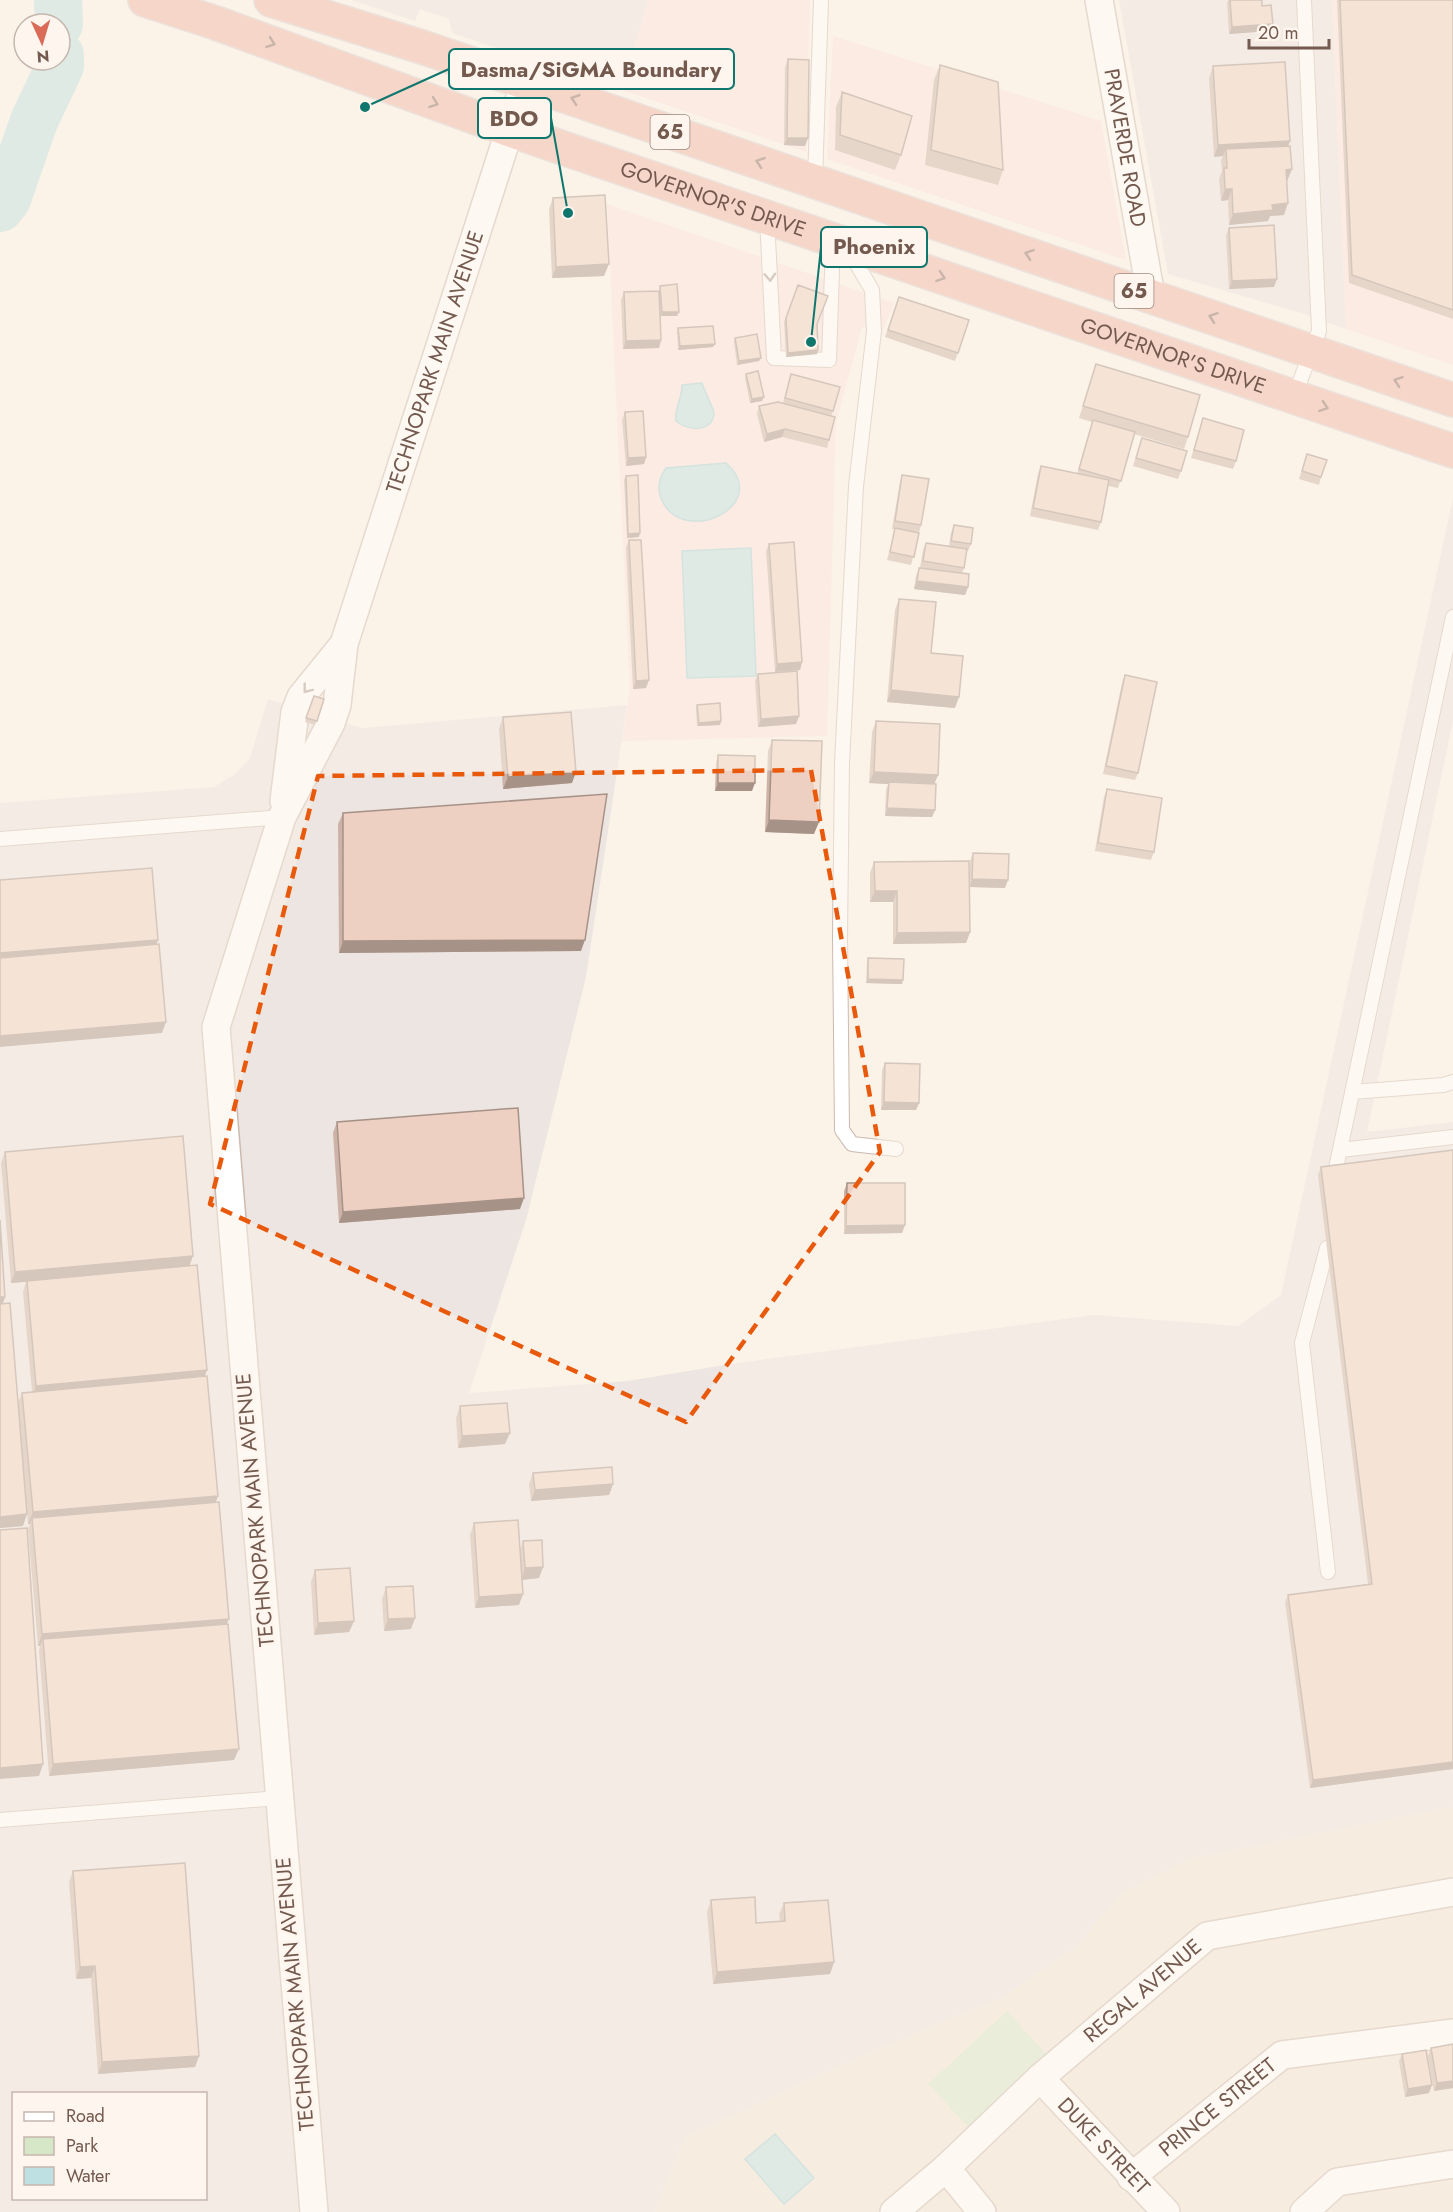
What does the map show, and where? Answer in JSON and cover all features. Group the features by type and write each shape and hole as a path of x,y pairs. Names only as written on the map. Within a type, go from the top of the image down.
{"highway":[{"name":"GOVERNOR'S DRIVE","path":"145,0 216,23 510,130 1453,451"},
{"name":"65","path":"271,0 367,28 1453,400"}],"street":[{"name":"PRAVERDE ROAD","path":"1099,0 1150,296"},
{"name":"TECHNOPARK MAIN AVENUE","path":"314,2212 216,1027 282,817 331,723 337,705 344,644 525,82"},
{"name":"TECHNOPARK MAIN AVENUE","path":"282,817 294,712 301,697 344,644"},
{"name":"REGAL AVENUE","path":"894,2212 946,2168 1041,2078 1207,1936 1453,1892"},
{"name":"PRINCE STREET","path":"1131,2177 1282,2055 1453,2033"},
{"name":"DUKE STREET","path":"1041,2078 1166,2212"},
{"path":"1304,2212 1337,2182 1453,2164"},
{"path":"946,2168 982,2212"}],"lane":[{"path":"815,182 821,0"},
{"path":"1294,397 1319,331 1304,0"},
{"path":"767,218 774,358 829,360 839,243"},
{"path":"839,243 872,290 873,331 856,486 842,763 840,947 842,1130 852,1144 896,1149"},
{"path":"1335,1173 1453,617"},
{"path":"0,839 282,817"},
{"path":"1352,1092 1443,1085 1453,1082"},
{"path":"1341,1150 1453,1137"},
{"path":"1327,1248 1302,1343 1328,1572"},
{"path":"0,1820 279,1797"}],"highlighted area":[{"path":"811,770 880,1152 686,1422 210,1204 318,776"}],"shaded area":[{"path":"351,0 648,0 622,90 452,33 449,19 420,9 415,21"},
{"path":"648,0 810,0 806,152 622,90"},
{"path":"1119,0 1332,0 1346,329 1301,313 1168,274"},
{"path":"1332,0 1453,0 1453,365 1346,329"},
{"path":"833,36 1101,121 1126,260 827,159"},
{"path":"607,204 894,303 882,333 862,327 836,422 827,736 622,741 630,689"},
{"path":"1453,498 1453,721 1367,1132 1453,1122 1453,1807 1189,1859 1121,1893 1077,1946 1003,1997 866,2054 685,2137 655,2212 0,2212 0,803 214,787 235,774 250,758 268,699 362,728 627,705 586,977 526,1220 469,1393 628,1381 731,1364 1094,1315 1238,1326 1281,1295"},
{"path":"1453,1807 1453,2212 655,2212 685,2137 866,2054 1003,1997 1077,1946 1121,1893 1189,1859"}],"green space":[{"path":"1007,2011 1049,2057 970,2129 928,2084"}],"water":[{"path":"702,383 714,412 712,420 704,427 686,427 676,421 682,385"},
{"path":"726,463 738,479 739,494 732,506 719,516 703,521 686,520 671,513 661,498 659,490 660,479 666,468"},
{"path":"751,548 756,676 687,678 682,551"},
{"path":"775,2134 814,2178 784,2204 745,2159"}],"building":[{"path":"1230,0 1262,0 1262,6 1271,5 1273,24 1232,27"},
{"path":"1340,0 1453,0 1453,310 1352,275"},
{"path":"788,59 809,60 808,138 787,138"},
{"path":"1285,62 1290,141 1218,145 1213,66"},
{"path":"940,65 998,82 1003,170 931,150"},
{"path":"842,92 912,116 901,155 840,135"},
{"path":"1290,146 1292,169 1286,170 1288,203 1272,205 1273,210 1233,214 1232,189 1225,189 1226,149"},
{"path":"605,195 609,264 556,267 553,198"},
{"path":"1274,225 1277,279 1232,281 1229,228"},
{"path":"677,284 679,312 662,312 660,286"},
{"path":"798,285 828,296 817,324 818,350 788,353 786,318"},
{"path":"659,291 661,340 626,341 624,292"},
{"path":"899,297 969,320 958,353 888,330"},
{"path":"713,326 715,344 680,346 678,328"},
{"path":"757,334 761,358 739,361 735,338"},
{"path":"1096,364 1200,395 1188,437 1083,406"},
{"path":"758,371 764,397 752,399 746,374"},
{"path":"791,374 840,387 833,411 785,398"},
{"path":"778,402 835,417 829,440 785,429 767,434 759,406"},
{"path":"643,411 646,457 628,458 625,412"},
{"path":"1203,418 1244,430 1236,461 1194,450"},
{"path":"1093,420 1135,432 1121,481 1079,469"},
{"path":"1142,438 1187,451 1181,471 1136,458"},
{"path":"1307,454 1327,460 1321,477 1302,471"},
{"path":"1041,466 1109,480 1101,522 1033,508"},
{"path":"638,475 640,533 628,534 626,476"},
{"path":"902,475 929,479 921,525 895,521"},
{"path":"954,525 973,528 971,544 951,541"},
{"path":"895,528 919,533 914,557 890,552"},
{"path":"629,540 641,540 649,680 636,681"},
{"path":"794,542 802,662 777,664 769,544"},
{"path":"926,543 967,549 964,568 923,561"},
{"path":"919,568 969,574 968,587 917,581"},
{"path":"899,599 936,602 931,653 963,656 959,697 891,690"},
{"path":"797,671 799,716 761,719 758,674"},
{"path":"1125,675 1157,682 1138,773 1106,766"},
{"path":"314,696 324,699 317,721 306,718"},
{"path":"720,703 721,721 699,723 697,705"},
{"path":"571,712 576,772 508,777 503,717"},
{"path":"876,721 940,724 938,775 874,772"},
{"path":"772,740 822,741 819,822 769,820"},
{"path":"718,755 755,756 755,783 718,783"},
{"path":"889,782 936,784 935,810 887,808"},
{"path":"1107,789 1162,798 1154,852 1098,843"},
{"path":"607,794 585,940 343,941 343,813"},
{"path":"973,853 1009,854 1008,880 972,879"},
{"path":"969,861 970,932 897,933 897,891 875,891 874,862"},
{"path":"152,868 158,940 0,953 0,880"},
{"path":"159,944 166,1022 0,1036 0,958"},
{"path":"868,958 904,959 903,980 868,979"},
{"path":"885,1063 920,1064 919,1103 884,1102"},
{"path":"518,1108 524,1198 343,1212 337,1122"},
{"path":"183,1136 193,1256 15,1272 5,1152"},
{"path":"1453,1150 1453,1762 1313,1780 1288,1595 1372,1584 1321,1167"},
{"path":"847,1183 905,1183 905,1225 846,1226"},
{"path":"0,1220 5,1297 0,1297"},
{"path":"197,1265 207,1370 36,1386 27,1281"},
{"path":"10,1303 27,1514 0,1517 0,1304"},
{"path":"207,1376 218,1496 33,1512 22,1393"},
{"path":"507,1403 510,1433 462,1436 460,1406"},
{"path":"612,1467 613,1484 535,1490 533,1473"},
{"path":"219,1502 229,1619 42,1634 32,1518"},
{"path":"518,1520 523,1594 479,1597 474,1523"},
{"path":"27,1528 43,1764 0,1768 0,1530"},
{"path":"542,1540 543,1567 525,1568 523,1541"},
{"path":"350,1568 354,1621 318,1623 315,1570"},
{"path":"413,1586 415,1618 388,1619 386,1587"},
{"path":"228,1624 239,1749 53,1764 43,1639"},
{"path":"185,1863 199,2056 102,2062 95,1966 80,1967 73,1871"},
{"path":"755,1897 756,1923 785,1921 784,1903 828,1900 834,1962 717,1972 711,1900"},
{"path":"1453,2044 1453,2081 1437,2083 1431,2048"},
{"path":"1426,2050 1432,2085 1408,2089 1402,2054"}],"waterway":[{"path":"58,0 58,12"},
{"path":"0,208 7,199 34,121 57,72"}],"place":[{"name":"Dasma/SiGMA Boundary","path":"365,107"},
{"name":"BDO","path":"568,213"},
{"name":"Phoenix","path":"811,342"}]}
